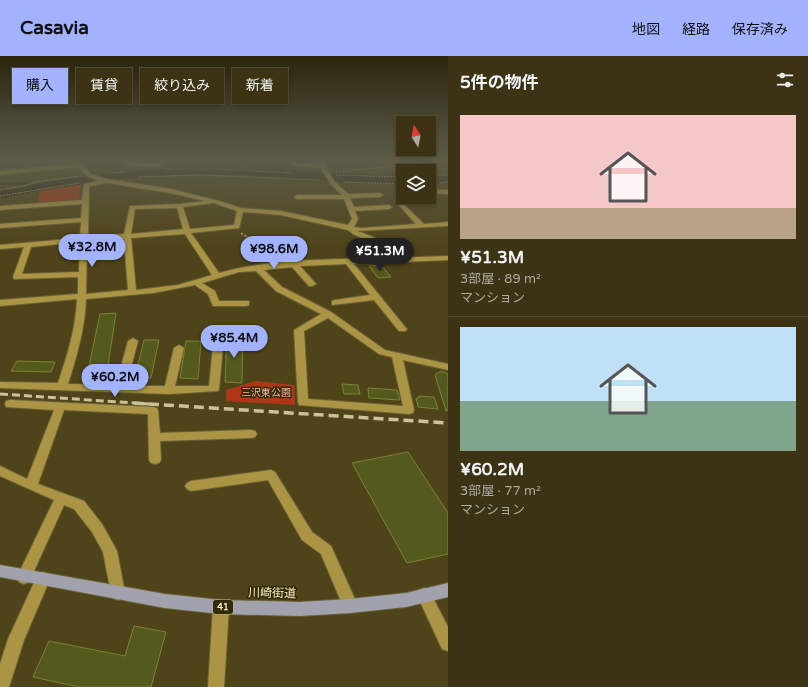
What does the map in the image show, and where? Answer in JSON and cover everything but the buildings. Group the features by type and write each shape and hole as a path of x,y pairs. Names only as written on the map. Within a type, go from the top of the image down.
{"main road":[{"name":"川崎街道","path":"0,571 24,577 43,579 118,593 220,607 300,609 350,606 406,600 448,590"}],"street":[{"path":"62,386 73,352 81,314 86,188"},
{"path":"154,188 217,202 240,210 281,213 362,230 448,224"},
{"path":"337,188 346,196 352,209 355,219 350,228"},
{"path":"436,191 448,192"},
{"path":"297,197 380,195"},
{"path":"0,208 85,202"},
{"path":"132,293 127,237 132,207 180,206 217,202"},
{"path":"401,204 422,226"},
{"path":"180,206 180,213 187,230 216,275"},
{"path":"352,209 389,207"},
{"path":"0,247 127,237 181,232 187,230 237,227 240,210"},
{"path":"0,226 84,220"},
{"path":"350,228 355,233 373,240 390,260"},
{"path":"28,245 17,277 82,274"},
{"path":"0,303 132,293 179,287 216,275 238,270 292,264 445,259 448,266"},
{"path":"348,262 402,329"},
{"path":"292,264 312,284"},
{"path":"258,268 278,289 328,314 382,352 448,367"},
{"path":"196,282 212,293 216,304 246,303"},
{"path":"335,303 376,297"},
{"path":"328,314 299,330 303,402 409,410 397,356"},
{"path":"0,385 62,386 169,391 214,389 219,336"},
{"path":"120,389 133,340"},
{"path":"169,391 179,348"},
{"path":"10,404 153,411 155,460"},
{"path":"31,486 60,407"},
{"path":"154,437 251,434"},
{"path":"0,471 79,506 98,528 110,551 118,593"},
{"path":"191,486 271,475 307,536 326,550 350,606"},
{"path":"24,577 61,498"},
{"path":"1,687 16,639 43,579"},
{"path":"424,595 448,643"},
{"path":"216,687 220,607"}],"path":[{"path":"0,196 53,188"},
{"path":"237,227 242,234 292,264"}],"green space":[{"path":"55,188 80,188 79,201 38,204 40,191"},
{"name":"三沢東公園","path":"256,381 294,385 295,405 226,401 226,390"}],"waterway":[{"path":"0,194 31,188"}],"railway":[{"path":"0,394 136,403"},
{"path":"136,403 448,423"},
{"path":"136,403 149,404"}]}
